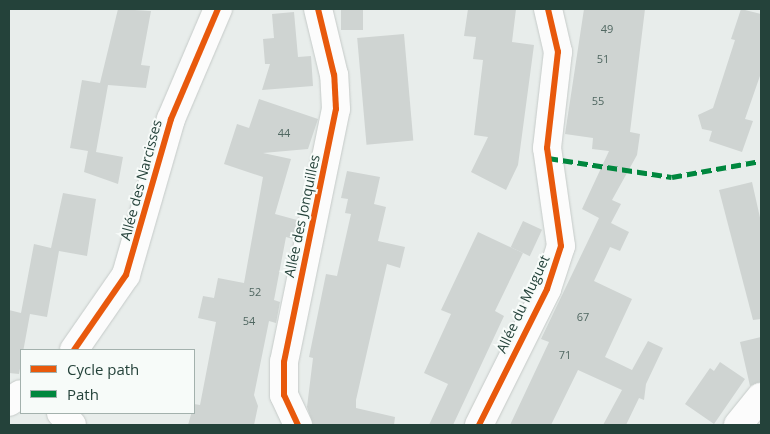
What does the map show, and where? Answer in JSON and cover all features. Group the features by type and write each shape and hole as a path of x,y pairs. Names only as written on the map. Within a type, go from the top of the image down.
{"street":[{"name":"Allée des Narcisses","path":"75,349 126,275 171,119 218,9"},
{"name":"Allée des Jonquilles","path":"298,425 284,395 284,362 336,109 334,75 318,9"},
{"name":"Allée du Muguet","path":"479,425 547,289 561,246 547,148 558,52 548,9"},
{"path":"9,402 20,395"},
{"path":"738,425 761,397"},
{"path":"62,414 72,425"}],"building":[{"path":"118,9 151,11 141,65 150,66 146,88 108,85 96,152 123,157 118,184 84,172 88,151 70,148 82,80 100,83"},
{"path":"341,9 363,9 363,30 341,30"},
{"path":"468,9 516,9 512,42 534,45 518,165 506,190 471,172 488,137 474,135 483,60 473,59 476,37 464,36"},
{"path":"584,9 645,9 630,132 640,134 637,155 612,200 621,204 611,223 629,232 620,251 610,247 594,281 632,299 605,357 632,370 648,341 663,348 646,384 644,400 639,398 626,425 603,425 622,390 578,370 551,425 510,425 549,342 541,339 599,218 582,209 609,151 592,149 593,138 565,134"},
{"path":"741,9 761,14 761,73 745,119 753,121 742,152 709,141 712,131 702,129 698,115 713,108 735,40 731,39"},
{"path":"294,12 298,57 311,56 313,86 262,90 270,64 265,64 263,39 274,38 272,14"},
{"path":"404,34 413,141 367,145 357,38"},
{"path":"259,99 318,119 308,149 263,153 291,159 275,214 297,220 293,239 286,237 274,300 280,302 276,323 269,321 254,395 258,406 254,425 188,425 191,414 195,414 195,404 200,405 216,322 198,318 203,296 214,298 218,278 244,283 263,177 224,164 237,124 249,128"},
{"path":"347,171 380,177 374,204 386,207 378,241 405,247 400,268 387,264 356,400 356,408 395,417 394,425 313,425 307,407 313,358 309,357 326,274 337,276 351,214 345,213 348,199 341,198"},
{"path":"752,182 761,222 761,319 753,320 719,190"},
{"path":"63,193 96,199 87,256 59,251 47,317 30,314 24,349 20,349 19,374 9,373 9,310 21,313 34,244 51,248"},
{"path":"523,221 542,230 530,256 511,247"},
{"path":"478,232 523,253 495,311 504,316 453,425 429,425 448,384 424,373 451,314 441,310"},
{"path":"761,337 761,382 750,386 740,342"},
{"path":"720,362 745,379 714,424 685,404 710,368 714,371"}],"marked path":[{"path":"548,158 672,177 761,161"}],"cycle path":[{"path":"75,349 126,275 171,119 218,9"},
{"path":"298,425 284,395 284,362 336,109 334,75 318,9"},
{"path":"479,425 547,289 561,246 547,148 558,52 548,9"}]}
